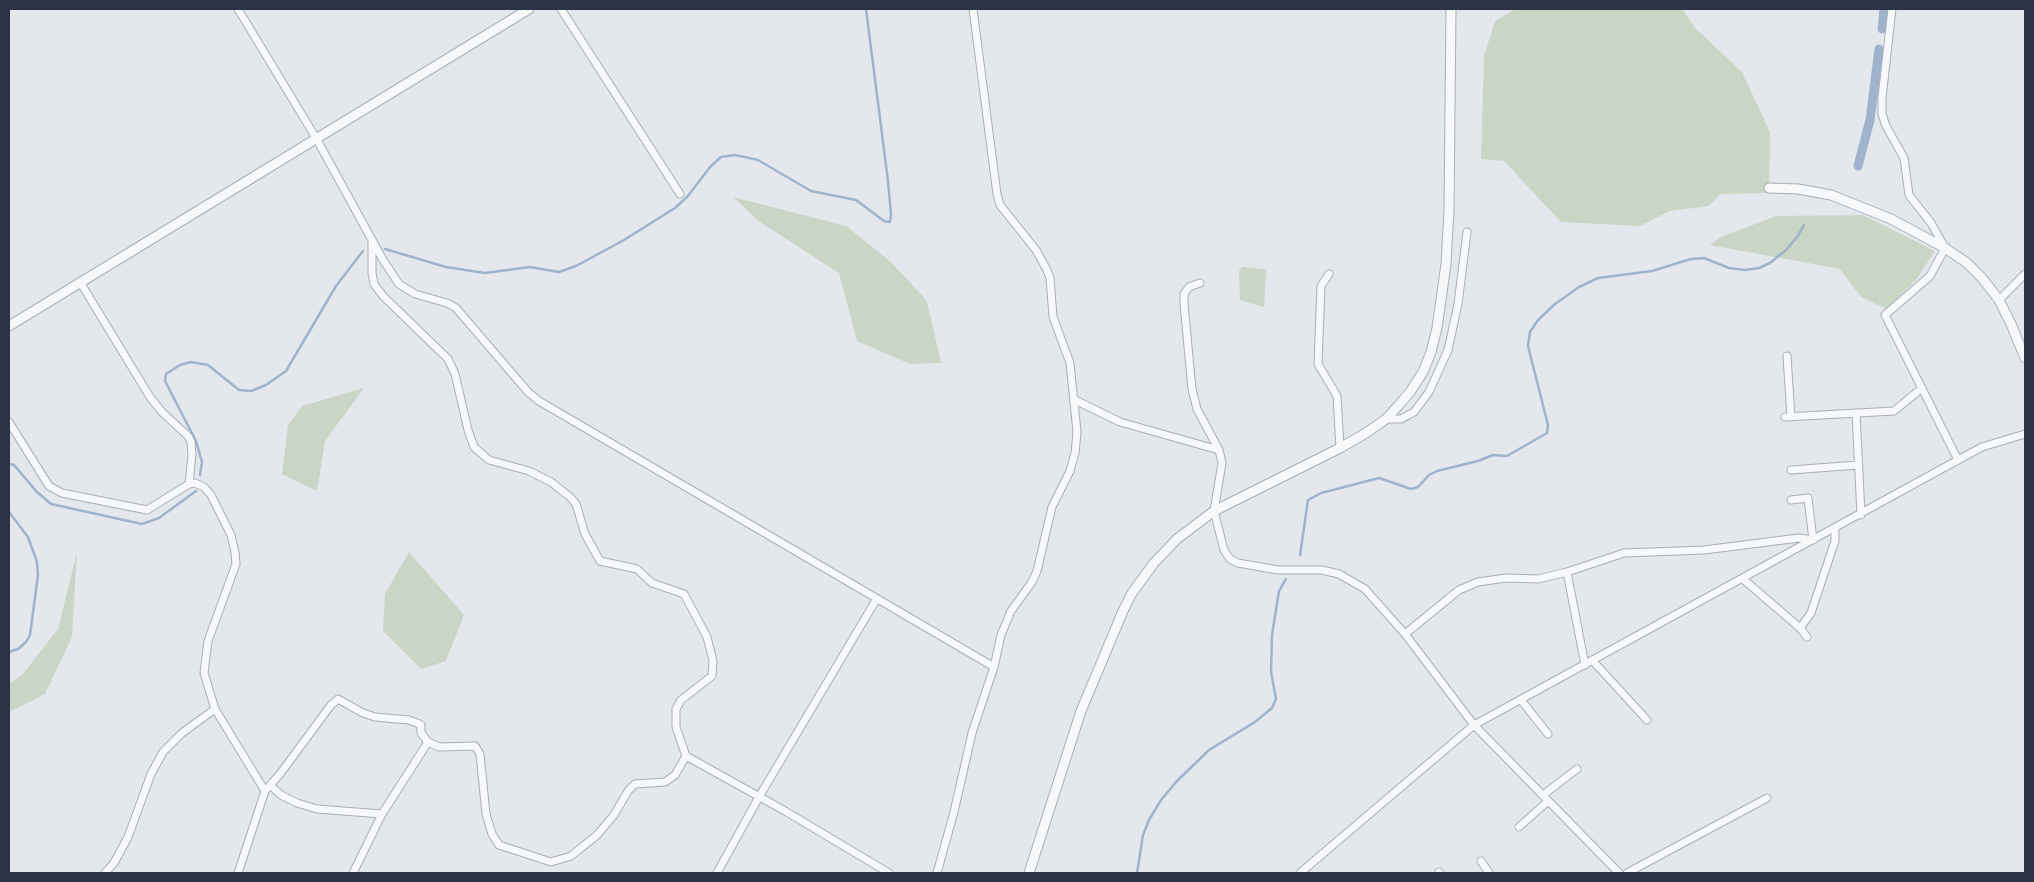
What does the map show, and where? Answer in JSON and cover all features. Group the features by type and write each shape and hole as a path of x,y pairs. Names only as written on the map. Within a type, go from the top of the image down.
{"street":[{"path":"238,9 316,138 399,284 415,294 447,303 456,308 528,392 539,401 876,600 994,667"},
{"path":"9,326 529,9"},
{"path":"561,9 680,194"},
{"path":"937,873 954,812 972,734 994,667 1006,621 1037,571 1052,507 1070,471 1075,453 1077,432 1070,363 1053,317 1050,278 1036,250 1000,205 996,194 973,9"},
{"path":"1029,873 1081,711 1122,611 1132,593 1154,563 1177,539 1214,511 1340,448 1386,419 1417,382 1431,352 1437,328 1446,264 1449,210 1451,9"},
{"path":"1892,9 1882,98 1882,114 1886,126 1904,158 1909,195 1931,223 1945,248"},
{"path":"1769,188 1798,189 1831,195 1891,219 1945,248 1967,263 1982,278 1999,300 2025,358"},
{"path":"1386,419 1401,418 1414,412 1429,392 1448,350 1458,304 1467,232"},
{"path":"372,239 372,273 374,284 383,296 448,359 455,374 468,430 474,447 489,460 537,474 570,497 576,504 591,548 600,561 637,569 652,583 677,590 684,594 707,637 714,661 712,676 681,700 676,709 676,727 686,756 889,873"},
{"path":"1945,248 1930,276 1885,315 1958,460"},
{"path":"1328,274 1321,286 1318,364 1337,396 1340,448"},
{"path":"1999,300 2025,274"},
{"path":"80,282 150,397 162,412 188,436 191,442 192,455 189,484"},
{"path":"1200,283 1189,287 1184,294 1189,366 1197,409 1220,450 1222,463 1214,511 1224,550 1230,559 1238,563 1278,570 1322,570 1339,574 1365,589 1405,634 1474,725 1617,873"},
{"path":"1787,356 1788,417 1894,411 1922,388"},
{"path":"1074,400 1120,422 1220,450"},
{"path":"1856,413 1861,514"},
{"path":"9,422 49,486 62,492 147,510 189,484 196,483 204,487 211,495 231,535 236,564 208,641 204,666 204,673 215,709 268,788 297,803 317,809 382,814"},
{"path":"1300,873 1474,725 1982,447 2025,434"},
{"path":"1791,470 1858,464"},
{"path":"1791,500 1808,498 1813,540"},
{"path":"1800,628 1811,613 1835,541 1835,528"},
{"path":"1405,634 1459,590 1478,582 1506,578 1538,579 1567,572 1624,553 1704,550 1800,538 1813,540"},
{"path":"1567,572 1584,665"},
{"path":"1743,579 1800,628 1807,637"},
{"path":"716,873 876,600"},
{"path":"1592,660 1647,720"},
{"path":"238,873 268,788 331,705 338,699 363,713 375,717 409,720 417,723 421,726 421,733 428,742 439,746 474,746 480,754 486,814 492,834 499,845 530,857 551,862 571,856 597,835 614,815 628,791 635,784 665,782 675,776 686,756"},
{"path":"1521,700 1548,734"},
{"path":"105,873 114,863 128,837 151,774 163,752 182,732 215,709"},
{"path":"353,873 382,814 428,742"},
{"path":"1519,827 1577,769"},
{"path":"1627,873 1767,798"},
{"path":"1481,861 1489,873"}],"green space":[{"path":"1516,9 1682,9 1695,28 1742,72 1770,132 1769,193 1720,194 1709,206 1670,211 1640,226 1561,222 1504,161 1481,159 1484,56 1495,21"},
{"path":"733,197 846,226 891,262 927,301 941,363 910,364 857,341 839,273 760,222"},
{"path":"1863,215 1935,251 1916,280 1886,309 1861,297 1840,269 1710,245 1721,237 1776,216"},
{"path":"1242,267 1266,269 1264,307 1240,300 1239,271"},
{"path":"364,388 325,441 317,491 282,474 288,425 302,406"},
{"path":"77,552 72,637 45,694 9,712 9,684 22,675 58,629"},
{"path":"409,552 464,615 446,661 421,669 383,631 385,594"}],"waterway":[{"path":"385,249 446,267 485,273 530,267 559,272 576,266 624,240 675,208 687,197 711,166 721,157 735,155 758,160 811,191 856,200 884,221 890,222 888,181 866,9"},
{"path":"1882,29 1884,9"},
{"path":"1858,166 1870,120 1879,49"},
{"path":"1300,555 1308,500 1321,493 1379,478 1411,489 1418,487 1429,475 1437,471 1478,461 1493,455 1507,456 1547,433 1548,425 1528,346 1530,332 1538,320 1555,304 1579,287 1598,278 1652,271 1691,259 1704,258 1729,268 1745,270 1759,268 1770,263 1786,250 1804,225"},
{"path":"200,475 202,462 196,441 165,381 166,374 180,365 191,362 208,365 239,390 251,391 266,385 286,371 336,286 363,251"},
{"path":"9,464 14,465 37,492 51,504 142,524 159,518 196,491"},
{"path":"9,512 28,537 37,562 38,575 30,635 26,642 18,649 9,652"},
{"path":"1137,873 1143,835 1149,820 1161,800 1176,782 1209,750 1255,722 1272,708 1276,699 1271,672 1272,635 1279,591 1286,579"}]}
